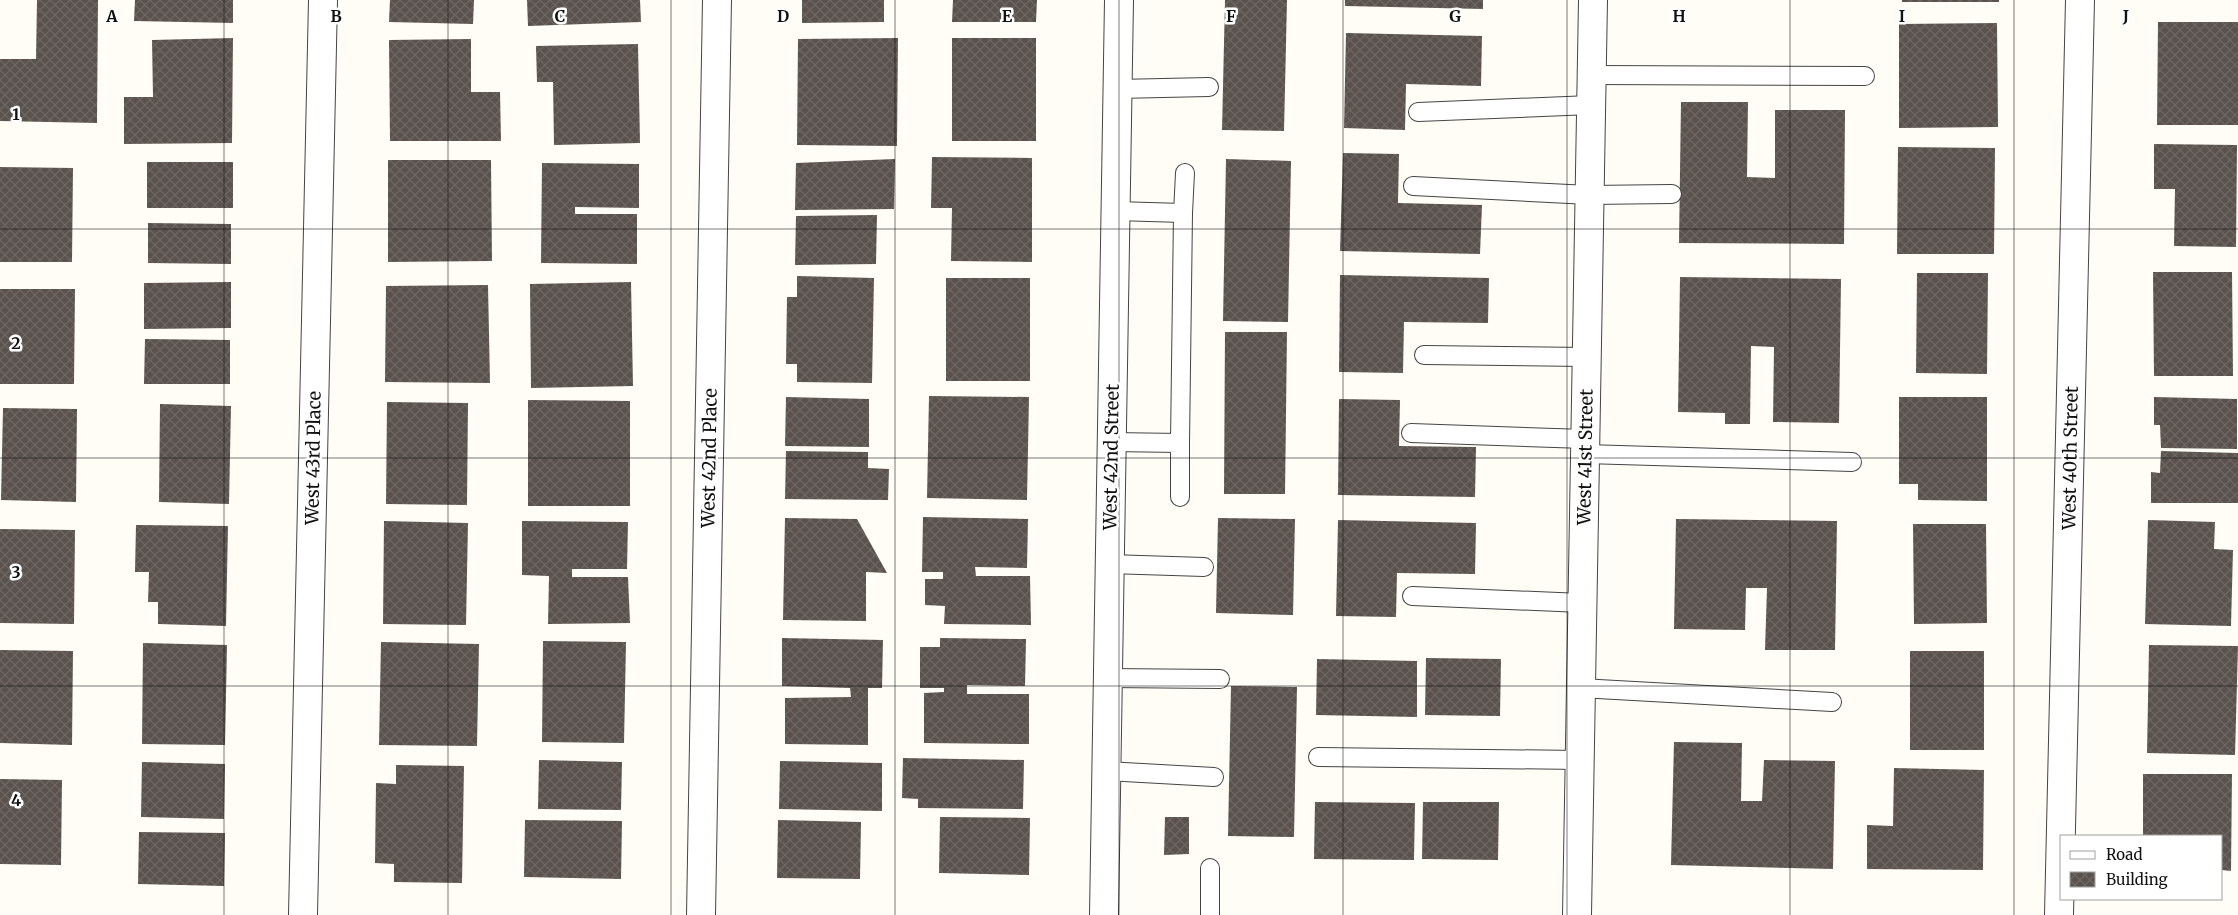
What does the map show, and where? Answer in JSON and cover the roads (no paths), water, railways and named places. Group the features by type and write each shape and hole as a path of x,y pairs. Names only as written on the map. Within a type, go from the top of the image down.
{"street":[{"name":"West 43rd Place","path":"302,915 323,0"},
{"name":"West 42nd Place","path":"701,915 718,0"},
{"name":"West 42nd Street","path":"1104,915 1119,0"},
{"name":"West 41st Street","path":"1576,915 1593,0"},
{"name":"West 40th Street","path":"2062,835 2080,0"},
{"name":"West 40th Street","path":"2060,900 2060,915"}],"lane":[{"path":"1592,75 1865,76"},
{"path":"1118,89 1209,87"},
{"path":"1418,112 1591,105"},
{"path":"1180,496 1185,173"},
{"path":"1413,186 1589,194 1672,194"},
{"path":"1115,211 1183,213"},
{"path":"1424,355 1586,357"},
{"path":"1411,433 1585,447 1852,462"},
{"path":"1111,442 1180,443"},
{"path":"1109,564 1204,567"},
{"path":"1412,596 1582,603"},
{"path":"1107,678 1220,679"},
{"path":"1580,688 1832,702"},
{"path":"1318,757 1579,760"},
{"path":"1106,771 1214,777"},
{"path":"1210,868 1210,915"}]}
